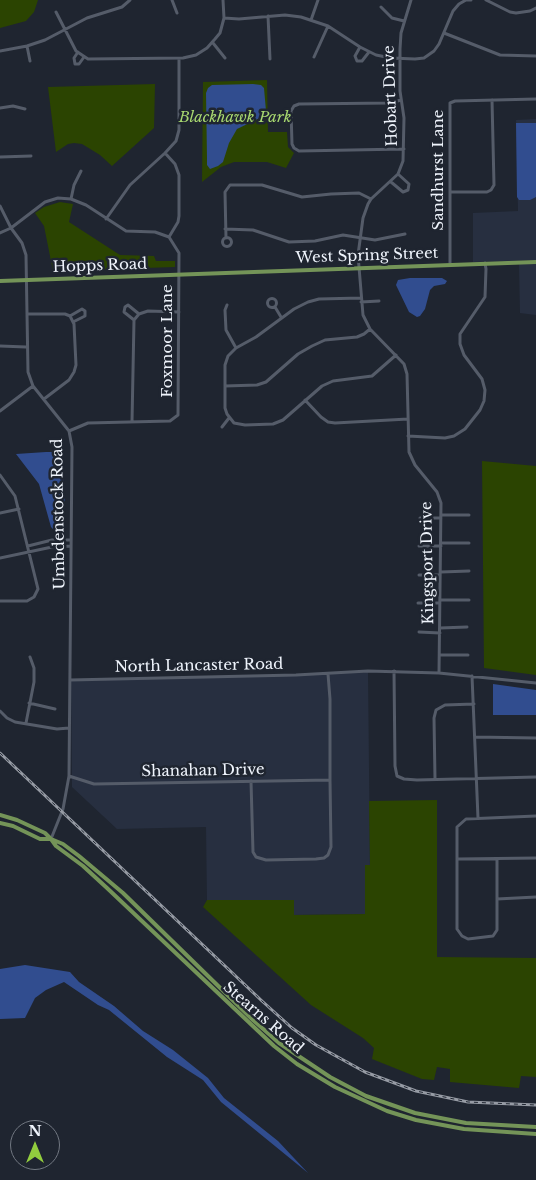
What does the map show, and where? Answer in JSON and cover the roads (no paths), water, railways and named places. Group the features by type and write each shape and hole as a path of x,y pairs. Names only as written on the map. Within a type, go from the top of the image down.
{"main road":[{"name":"West Spring Street","path":"200,274 536,262"},
{"name":"Hopps Road","path":"0,281 200,274"},
{"name":"Stearns Road","path":"0,815 17,820 45,833 56,846 83,866 107,888 274,1046 297,1064 328,1082 387,1111 416,1120 464,1129 536,1134"},
{"name":"Stearns Road","path":"0,823 12,826 40,839 50,839 63,844 79,856 123,893 210,980 279,1043 330,1077 366,1096 415,1113 466,1123 536,1127"}],"street":[{"path":"0,51 27,46 45,40 96,14 122,6 130,0"},
{"path":"172,0 177,13"},
{"path":"56,12 64,30 78,52 84,57 99,60 179,59 196,55 212,43 220,33 224,18 223,0"},
{"path":"310,20 318,0"},
{"name":"Hobart Drive","path":"358,268 363,218 371,199 398,174 403,162 404,118 399,58 401,33 411,0"},
{"path":"224,18 285,15 310,20 328,26 370,52 384,56 414,59 424,58 429,55 439,44 453,10 458,4 471,0"},
{"path":"486,0 516,14 536,8"},
{"path":"380,7 392,18 404,21"},
{"path":"268,16 270,59"},
{"path":"314,57 328,26"},
{"path":"444,33 500,55 536,56"},
{"path":"212,43 225,58"},
{"path":"27,46 30,61"},
{"path":"360,47 355,56 358,61 362,61 370,52"},
{"path":"78,52 74,58 75,64 79,64 84,57"},
{"path":"106,218 130,184 176,141 180,130 179,59"},
{"name":"Sandhurst Lane","path":"450,264 450,103 455,100 536,99"},
{"path":"402,100 390,102 299,104 294,106 291,111 292,144 296,150 404,149"},
{"path":"451,192 487,192 492,190 494,185 492,100"},
{"path":"0,108 13,106 25,109"},
{"path":"0,233 10,228 45,202 58,198 79,201 126,231 154,232 169,237 178,222 179,216 179,175 174,164 165,153"},
{"path":"0,157 31,156"},
{"path":"71,199 74,185 81,171"},
{"path":"391,182 403,192 408,190 409,184 398,174"},
{"path":"226,238 225,192 230,185 262,185 302,197 359,193 371,199"},
{"name":"Umbdenstock Road","path":"0,206 10,228 22,243 24,250 28,372 33,386 69,431 72,447 69,776 67,794 50,839"},
{"path":"226,229 253,230 289,242 315,241 344,235 375,240 406,234"},
{"name":"Foxmoor Lane","path":"69,431 88,424 170,421 178,415 179,253 169,237"},
{"path":"408,436 445,438 454,436 464,429 480,410 485,390 482,379 464,355 460,344 460,334 486,297 485,263"},
{"name":"Kingsport Drive","path":"358,268 363,314 370,328 404,364 407,374 408,452 410,458 438,492 441,503 440,673"},
{"path":"379,301 314,300 294,309 256,337 236,348 228,356 225,365 225,408 229,418 234,423 245,425 273,424 283,420 322,386 333,381 372,376 396,355"},
{"path":"227,304 225,310 226,330 236,348"},
{"path":"134,320 124,312 125,307 128,305 132,307 139,314"},
{"path":"275,307 282,317"},
{"path":"70,316 82,309 85,311 85,316 73,322"},
{"path":"132,422 134,320 139,314 148,311 179,312"},
{"path":"27,314 65,314 70,316 73,322 76,365 74,372 69,380 44,399"},
{"path":"225,386 257,385 266,382 298,354 312,346 325,340 357,337 364,334 370,328"},
{"path":"0,346 26,347"},
{"path":"0,410 33,386"},
{"path":"306,400 328,422 408,420"},
{"path":"222,427 229,418"},
{"path":"0,475 12,490 19,509 38,589 34,596 27,601 0,601"},
{"path":"0,513 19,509"},
{"path":"420,518 469,515"},
{"path":"28,546 52,540 71,540"},
{"path":"419,546 469,543"},
{"path":"0,558 52,547 71,546"},
{"path":"419,575 469,571"},
{"path":"418,603 469,600"},
{"path":"440,628 467,627"},
{"path":"419,632 440,633"},
{"path":"440,655 468,655"},
{"path":"26,723 34,682 34,668 30,657"},
{"path":"394,671 395,766 397,776 404,780 536,777"},
{"name":"North Lancaster Road","path":"70,680 394,671 440,673 536,683"},
{"path":"251,782 253,852 256,857 266,860 322,859 326,856 331,847 330,699 328,674"},
{"path":"472,676 478,818"},
{"path":"29,704 55,709"},
{"path":"435,778 434,718 436,710 446,705 474,704"},
{"path":"0,711 7,718 15,722 69,728"},
{"path":"475,737 536,738"},
{"name":"Shanahan Drive","path":"69,776 94,784 330,780"},
{"path":"497,859 497,930 493,936 468,939 462,936 457,929 457,827 466,819 536,816"},
{"path":"458,859 536,858"},
{"path":"497,899 536,897"}],"water":[{"path":"212,85 261,85 264,88 266,111 264,116 237,129 229,143 223,162 210,169 207,165 206,93 208,88"},
{"path":"516,123 536,123 536,197 530,200 519,200 517,197"},
{"path":"442,278 447,281 445,284 434,286 430,290 425,309 417,317 409,312 396,285 398,280"},
{"path":"60,452 62,456 65,508 63,525 58,530 54,530 51,527 39,484 16,454"},
{"path":"493,684 536,690 536,715 493,715"},
{"path":"25,965 70,972 79,982 114,1006 143,1031 173,1050 208,1078 224,1098 278,1141 308,1173 221,1102 203,1080 167,1057 109,1010 98,1005 64,982 46,990 35,998 25,1018 0,1019 0,969"}],"railway":[{"path":"0,753 262,1001 292,1028 316,1045 365,1072 416,1091 468,1102 536,1105"}],"park label":[{"name":"Blackhawk Park","path":"235,118"}]}
